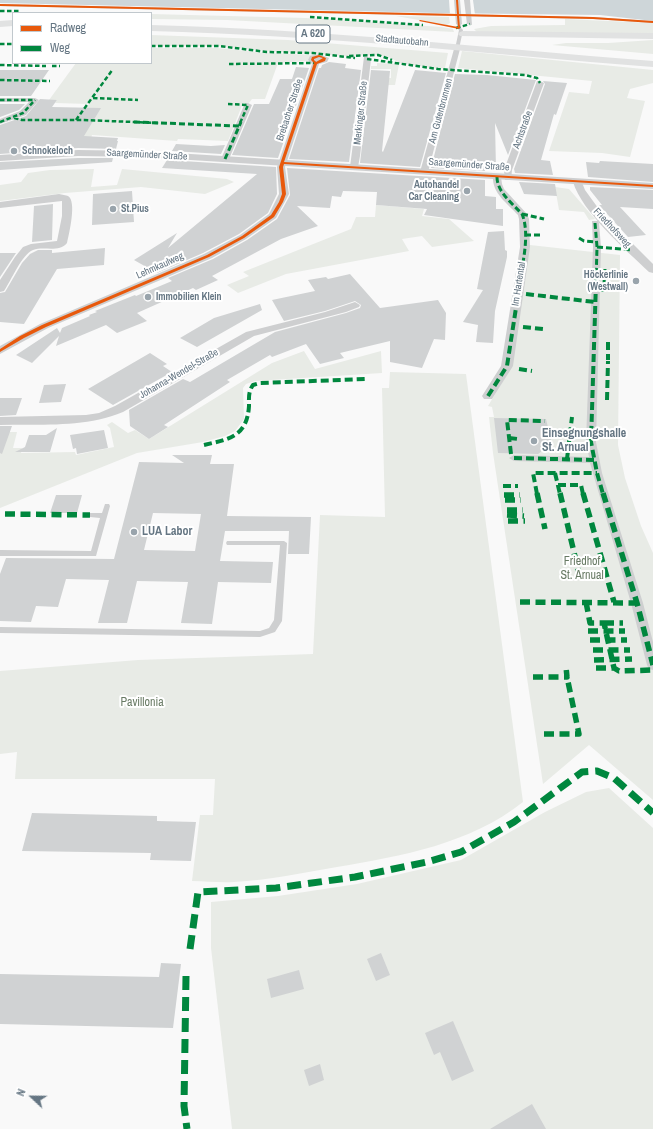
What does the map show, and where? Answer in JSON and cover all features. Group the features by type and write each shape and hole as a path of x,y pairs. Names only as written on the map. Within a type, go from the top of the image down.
{"highway":[{"name":"Stadtautobahn","path":"152,22 338,30 485,42 653,59"},
{"path":"3,25 12,30"},
{"name":"Stadtautobahn","path":"152,28 269,31 441,39"},
{"path":"441,39 485,42 653,36"},
{"name":"Stadtautobahn","path":"485,42 653,65"}],"street":[{"path":"457,0 459,24"},
{"path":"467,0 470,24"},
{"name":"Am Gutenbrunnen","path":"424,172 456,49"},
{"name":"Merkinger Straße","path":"354,167 367,58"},
{"name":"Brebacher Straße","path":"283,163 316,63"},
{"name":"Achtstraße","path":"508,178 508,170 540,83"},
{"path":"0,100 35,100 23,113 0,122"},
{"path":"225,159 248,105"},
{"name":"Saargemünder Straße","path":"0,158 117,153 653,186"},
{"name":"Lehmkaulweg","path":"0,351 22,337 44,326 208,256 256,229 273,216 282,202 284,194 281,168 283,163"},
{"name":"Im Hartental","path":"488,396 507,366 525,247 524,219 522,214 500,190 497,177"},
{"name":"Friedhofsweg","path":"578,182 578,186 582,194 605,222 653,270"},
{"path":"0,205 59,197 68,200 67,216 62,243 53,246 28,248 24,251 0,289"},
{"path":"595,223 597,246 591,442 597,473 653,665"},
{"path":"0,270 12,270"},
{"name":"Johanna-Wendel-Straße","path":"0,421 86,418 102,416 119,409 250,334 336,313 355,305"},
{"path":"514,458 594,460"}],"lane":[{"path":"0,5 593,18 653,22"},
{"path":"456,49 461,30 459,28 459,24"},
{"path":"0,553 94,554 107,506"},
{"path":"90,515 104,516"},
{"path":"0,630 260,634 272,630 278,620 284,543 229,543"}],"green space":[{"path":"152,14 306,18 442,27 453,29 454,32 227,20 152,19"},
{"path":"396,16 449,17 450,23 447,25"},
{"path":"565,19 653,23 653,34 477,32 474,29 491,26 565,25"},
{"path":"152,35 288,40 448,53 445,68 438,69 400,63 389,57 378,55 346,56 267,51 219,46 152,46"},
{"path":"653,40 653,54 552,45 566,43 608,43"},
{"path":"152,48 218,48 266,53 318,55 311,57 308,61 278,63 265,99 252,99 249,103 243,103 228,141 178,139 177,141 92,135 90,143 63,143 89,104 55,103 57,100 49,100 75,64 152,64"},
{"path":"462,51 653,70 653,83 630,89 627,98 645,101 630,157 602,153 549,151 569,92 589,94 592,81 458,68"},
{"path":"377,63 399,64 395,85 388,85 388,78 391,78 391,69 371,69 371,66 377,66"},
{"path":"94,169 91,187 117,185 122,169 227,179 234,182 205,194 141,187 65,193 0,201 0,185 21,182 28,173 50,170"},
{"path":"555,187 569,189 595,219 589,220 584,212 559,210"},
{"path":"376,205 424,209 422,216 449,219 474,241 432,247 422,236 402,239 409,251 286,274 238,293 227,285 249,276 243,272 351,229 356,217 375,217"},
{"name":"Friedhof St. Arnual","path":"530,245 620,255 618,445 625,478 641,526 653,553 653,800 589,745 543,784 493,453 489,417 494,417 492,407 488,406 506,376"},
{"path":"304,351 315,369 381,351 382,373 255,381 246,384 243,388 244,419 235,431 225,436 203,442 137,453 0,508 0,432 17,432 13,448 22,448 21,453 75,452 76,455 114,447 110,428 107,425 112,422 128,433 135,430 149,439 272,363"},
{"name":"Pavillonia","path":"390,372 466,374 523,802 481,828 458,838 410,853 260,880 229,882 192,881 200,815 213,815 215,779 15,779 17,752 0,754 0,671 138,660 313,654 320,515 385,517 382,388 389,388"},
{"path":"609,788 653,828 653,1129 232,1129 211,948 211,902 278,896 357,884 461,860 545,812 586,792"}],"shaded area":[{"path":"0,0 653,0 653,21 600,15 438,13 0,3"}],"pier":[{"path":"449,0 473,0 475,15 450,15"}],"building":[{"path":"329,62 346,64 345,68 361,70 349,162 289,159 319,68"},
{"path":"296,67 309,68 278,158 232,155 254,104 269,104 280,79 292,79"},
{"path":"0,70 49,70 31,96 0,96"},
{"path":"371,70 390,71 383,152 415,70 446,73 420,167 360,163"},
{"path":"455,74 487,75 536,80 508,155 495,123 496,169 485,169 485,171 431,168"},
{"path":"543,81 567,83 556,115 554,114 541,160 550,161 553,175 515,173 514,169 545,84"},
{"path":"40,99 57,100 52,107 101,108 84,136 118,138 116,149 78,148 0,154 0,125 26,116"},
{"path":"0,104 25,104 19,110 0,117"},
{"path":"176,144 211,146 225,145 221,154 172,151"},
{"path":"78,158 113,158 112,162 0,170 0,162"},
{"path":"167,160 276,167 277,194 268,213 239,234 203,253 157,273 134,260 177,233 168,248 257,174 162,168"},
{"path":"600,161 653,164 653,182 588,177 586,162 599,163"},
{"path":"287,168 485,180 485,196 496,197 496,209 503,209 503,226 424,215 427,209 376,205 377,192 343,191 341,197 332,196 330,208 297,206 318,226 281,239 212,276 218,280 196,290 193,288 137,313 147,321 117,333 106,325 56,346 59,336 32,363 16,355 57,328 60,333 62,328 97,312 95,311 172,281 168,278 213,259 247,240 277,219 290,195"},
{"path":"519,182 555,184 557,196 524,194"},
{"path":"590,187 653,190 653,209 620,207 646,235 628,237 599,205 602,205 590,190"},
{"name":"St.Pius","path":"132,191 134,222 92,225 93,194"},
{"path":"53,204 52,240 32,242 34,206"},
{"path":"504,231 507,257 495,311 493,343 476,342 478,325 463,322 483,290 477,289 488,232"},
{"path":"105,248 104,265 57,269 24,324 0,322 0,293 5,292 22,263 30,254 38,250 52,250 52,253"},
{"path":"0,253 16,253 0,277"},
{"path":"350,274 380,308 438,300 446,313 445,340 434,339 422,368 390,362 390,341 340,353 344,358 320,364 306,344 272,357 270,355 227,380 230,382 164,425 168,427 149,439 130,426 129,410 183,379 190,382 275,332 360,308 361,305 355,301 325,311 284,321 272,300 315,291 308,280 326,277 328,279"},
{"path":"260,304 262,310 197,347 180,338 214,318"},
{"path":"150,353 167,364 163,366 172,372 113,405 88,389"},
{"path":"66,384 61,402 39,403 44,385"},
{"path":"0,398 22,398 16,415 0,416"},
{"path":"494,418 546,419 552,444 538,454 498,453"},
{"path":"0,426 12,426 2,454 0,453"},
{"path":"57,428 50,452 15,452 25,447 29,435 46,435"},
{"path":"104,430 108,448 77,454 76,448 73,449 70,435"},
{"name":"LUA Labor","path":"172,455 212,455 210,464 234,464 227,516 311,517 309,554 288,554 289,531 225,531 220,561 273,562 271,583 218,582 212,624 181,623 188,582 137,581 127,623 98,623 109,580 66,579 58,607 36,606 31,622 0,621 0,574 6,558 114,559 139,462 184,463","holes":["153,513 201,514 195,551 144,550"]},
{"path":"56,495 82,495 77,513 50,513"},
{"path":"32,813 157,816 157,821 196,822 191,861 150,860 151,853 22,851"},
{"path":"381,953 390,975 376,981 367,959"},
{"path":"161,963 181,964 173,1028 0,1024 0,974 159,977"},
{"path":"299,970 304,989 271,998 267,979"},
{"path":"453,1021 474,1071 452,1081 440,1052 434,1055 425,1033"},
{"path":"320,1064 324,1080 309,1086 304,1070"},
{"path":"532,1104 546,1129 490,1129"}],"marked path":[{"path":"0,11 20,11"},
{"path":"310,17 423,25"},
{"path":"456,28 470,24"},
{"path":"0,44 12,44"},
{"path":"152,46 219,46 267,52 313,53 355,58"},
{"path":"349,56 378,55 392,60"},
{"path":"367,59 438,69 525,75 537,78 540,83"},
{"path":"229,64 316,63"},
{"path":"0,65 46,66"},
{"path":"52,66 60,66"},
{"path":"76,120 113,69"},
{"path":"0,80 50,81"},
{"path":"93,98 138,100"},
{"path":"0,100 35,100"},
{"path":"0,122 23,113 35,100"},
{"path":"225,159 248,105 228,104"},
{"path":"14,118 22,120 82,120 239,126"},
{"path":"488,396 507,366 525,247 524,219 522,214 500,190 497,184 497,177"},
{"path":"522,214 544,219"},
{"path":"595,223 597,247 591,442 597,473 637,603 653,665"},
{"path":"525,235 543,235"},
{"path":"579,238 584,241 596,242"},
{"path":"597,247 632,250"},
{"path":"600,290 604,290 605,269"},
{"path":"526,294 595,302"},
{"path":"523,327 544,329"},
{"path":"608,342 608,360"},
{"path":"607,400 608,361"},
{"path":"519,369 532,371"},
{"path":"204,445 230,438 237,435 242,430 246,424 248,416 249,394 253,385 260,383 365,379"},
{"path":"567,459 572,417"},
{"path":"511,454 507,420 545,421"},
{"path":"509,438 518,439"},
{"path":"514,458 594,460"},
{"path":"545,529 533,473 597,473"},
{"path":"555,473 581,582"},
{"path":"558,485 581,485 614,602"},
{"path":"503,486 518,486"},
{"path":"504,495 520,495"},
{"path":"505,500 521,500"},
{"path":"507,510 523,510"},
{"path":"5,514 90,515"},
{"path":"507,515 524,516"},
{"path":"508,521 525,521"},
{"path":"520,602 637,603"},
{"path":"586,602 590,623 604,623 614,668 619,671 653,670"},
{"path":"604,623 623,623"},
{"path":"588,631 625,631"},
{"path":"590,640 627,640"},
{"path":"593,650 630,650"},
{"path":"594,660 632,659"},
{"path":"533,677 567,677 566,667"},
{"path":"596,668 614,668"},
{"path":"544,734 579,734 567,677"},
{"path":"190,949 198,892 276,888 355,877 427,862 461,852 514,822 582,772 597,771 614,778 653,813"},
{"path":"186,976 184,1106 187,1129"}],"cycle path":[{"path":"420,21 459,28 457,0"},
{"path":"0,5 593,18 653,22"},
{"path":"0,351 22,337 44,326 208,256 243,237 273,216 284,194 281,167 316,63 324,60 325,58 319,56 313,58 312,60 316,63"},
{"path":"283,163 653,186"}],"place":[{"name":"Schnokeloch","path":"14,151"},
{"name":"Autohandel Car Cleaning","path":"467,191"},
{"name":"St.Pius","path":"113,209"},
{"name":"Höckerlinie (Westwall)","path":"636,281"},
{"name":"Immobilien Klein","path":"148,297"},
{"name":"Einsegnungshalle St. Arnual","path":"534,441"},
{"name":"LUA Labor","path":"134,532"}]}
